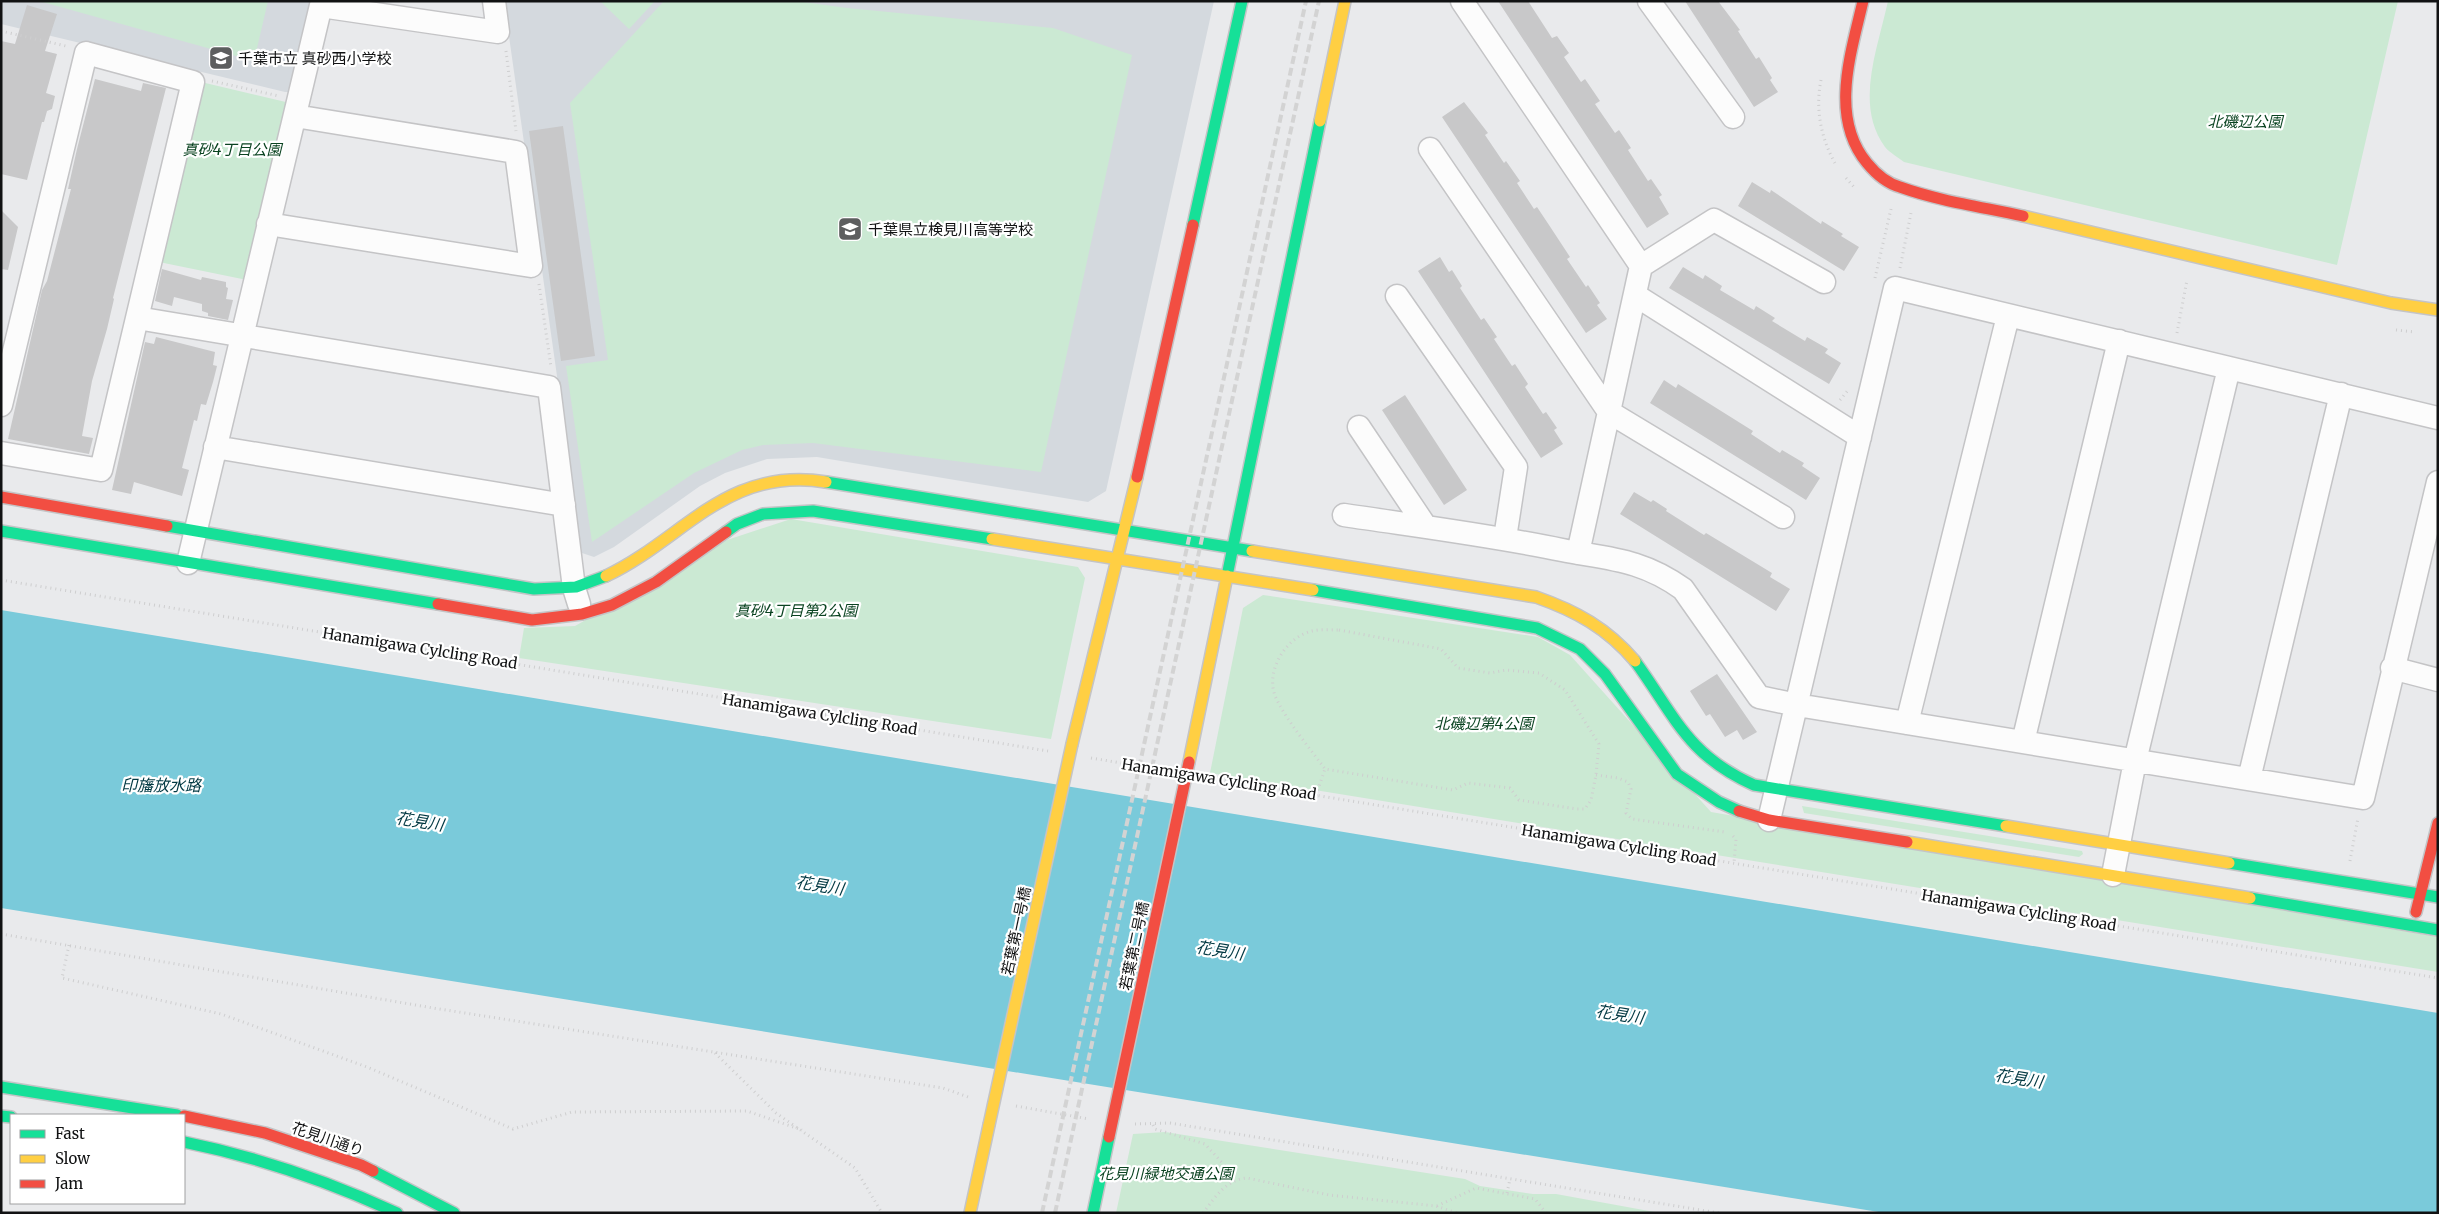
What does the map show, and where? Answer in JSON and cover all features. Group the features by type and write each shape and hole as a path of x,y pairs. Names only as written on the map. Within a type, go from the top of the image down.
{"street":[{"path":"188,563 321,4 498,32 494,1"},
{"name":"若葉第一号橋","path":"970,1213 1072,744 1125,531 1242,1"},
{"name":"若葉第二号橋","path":"1093,1213 1189,762 1345,1"},
{"path":"1462,1 1641,266 1578,553"},
{"path":"1649,1 1733,117"},
{"path":"1863,1 1844,93 1848,130 1863,159 1876,174 1898,187 2391,303 2438,310"},
{"path":"1,405 86,53 192,82 101,470 1,453"},
{"path":"268,224 531,266 516,152 297,108"},
{"path":"1430,149 1609,412 1783,517"},
{"path":"1641,266 1714,220 1824,282"},
{"path":"1769,820 1895,288 2438,418"},
{"path":"1635,295 1860,437"},
{"path":"1397,296 1516,468 1505,538"},
{"path":"1907,723 2008,316"},
{"path":"137,318 549,387 574,588 582,614"},
{"path":"2023,742 2119,341"},
{"path":"2113,875 2135,761 2229,368"},
{"path":"2249,779 2340,394"},
{"path":"1358,427 1426,527"},
{"path":"215,447 564,505"},
{"path":"1,497 534,589 574,588 601,578 640,556 720,500 748,488 784,480 814,480 1125,531 1232,546 1536,596 1578,612 1610,635 1630,656 1696,748 1731,774 1754,785 2118,843 2438,897"},
{"path":"1344,515 1505,538 1640,564 1683,589 1698,607 1759,698 1797,706 2363,798 2392,668 2438,482"},
{"path":"1,531 532,620 582,614 612,605 656,582 737,524 762,514 788,511 813,512 1226,575 1537,628 1580,649 1606,674 1677,774 1719,802 1744,813 1769,820 2113,875 2438,930"},
{"path":"2392,668 2438,680"},
{"path":"2413,926 2438,823"},
{"path":"1,1087 171,1114"},
{"name":"花見川通り","path":"185,1116 265,1133 361,1165 454,1213"},
{"path":"185,1142 236,1152 291,1168 361,1195 397,1213"},
{"path":"357,1213 361,1195"}],"path":[{"path":"1,31 74,48 86,53"},
{"path":"498,32 505,45 518,140 516,152"},
{"path":"192,82 204,79 297,108"},
{"path":"1895,288 1911,213"},
{"path":"531,266 539,280 552,374 549,387"},
{"path":"2173,354 2188,280"},
{"name":"Hanamigawa Cylcling Road","path":"1,580 1051,752"},
{"path":"1339,630 1441,649 1458,668 1490,673 1527,670 1548,677 1565,690 1599,744 1596,775 1591,800 1585,808 1577,810 1520,800 1510,788 1468,783 1453,790 1325,769 1276,699 1273,684 1274,669 1287,645 1297,637 1312,631 1339,630"},
{"name":"Hanamigawa Cylcling Road","path":"1081,757 1169,771"},
{"path":"1316,795 1325,769"},
{"path":"1596,775 1618,778 1628,782 1631,789 1626,813 1632,819 1729,833 1736,839 1734,863"},
{"name":"Hanamigawa Cylcling Road","path":"1208,778 2438,978"},
{"path":"2349,863 2363,798"},
{"path":"1,934 443,1010 943,1088 976,1099"},
{"path":"69,945 62,978 221,1014 367,1067 513,1129 572,1112 747,1111 802,1130"},
{"path":"714,1052 776,1113 855,1168 882,1213"},
{"path":"1011,1105 1090,1119"},
{"path":"1129,1124 1153,1125 1170,1123 1719,1213"},
{"path":"1153,1125 1155,1129 1205,1144 1237,1178"},
{"path":"1203,1213 1228,1184 1237,1178 1247,1178 1329,1195 1436,1206 1457,1213"},
{"path":"1507,1193 1510,1178"},
{"path":"1436,1206 1476,1188 1535,1199 1546,1213"}],"shaded area":[{"name":"千葉市立 真砂西小学校","path":"1,1 312,1 290,92 285,92 1,24"},
{"name":"千葉県立検見川高等学校","path":"504,1 1214,1 1106,491 1088,502 817,457 767,459 725,473 700,486 614,547 594,557 582,553"}],"green space":[{"path":"39,1 268,1 254,61"},
{"path":"600,1 655,1 629,29"},
{"name":"千葉県立検見川高等学校","path":"664,1 796,1 847,8 1053,28 1132,55 1041,472 813,443 763,445 742,450 694,473 592,542 566,366 608,360 570,103"},
{"name":"北磯辺公園","path":"1888,1 2398,1 2337,265 1904,162 1885,147 1876,131 1871,113 1871,76"},
{"name":"真砂4丁目公園","path":"201,82 290,103 247,280 159,262"},
{"name":"真砂4丁目第2公園","path":"791,519 1078,567 1085,578 1051,739 519,658 524,628 575,626 727,540"},
{"name":"北磯辺第4公園","path":"1263,595 1538,637 1570,655 1711,812 2438,937 2438,972 1210,773 1243,608"},
{"path":"1802,806 2082,851 2083,854 2079,857 1804,813"},
{"name":"花見川緑地交通公園","path":"1165,1132 1465,1179 1480,1186 1533,1194 1556,1194 1660,1213 1116,1213 1133,1134"}],"water":[{"name":"印旛放水路","path":"1,610 2438,1013 2438,1213 1885,1213 1,908"}],"building":[{"path":"1498,1 1528,1 1552,38 1557,36 1569,53 1564,57 1581,82 1585,79 1600,101 1595,104 1615,133 1619,130 1631,148 1628,150 1648,181 1651,179 1662,195 1659,197 1669,214 1647,228"},
{"path":"1685,1 1718,1 1740,30 1738,31 1756,59 1759,57 1778,92 1754,107"},
{"path":"27,5 57,14 45,51 57,54 46,93 55,96 52,109 47,111 44,122 42,122 27,180 1,174 1,41 15,44"},
{"path":"95,79 141,91 143,83 166,88 113,298 107,329 92,381 82,436 93,438 89,454 8,439 42,290 47,281 71,189 68,189"},
{"path":"1464,102 1488,133 1485,135 1504,163 1506,161 1520,181 1517,183 1534,209 1537,207 1570,257 1567,259 1586,287 1588,285 1600,303 1597,305 1607,319 1586,333 1442,117"},
{"path":"563,126 595,356 561,361 529,131"},
{"path":"1752,182 1770,193 1771,190 1821,224 1822,221 1843,234 1841,236 1859,247 1844,271 1738,206"},
{"path":"1,210 18,227 8,270 1,269"},
{"path":"1440,257 1449,272 1452,270 1462,286 1460,288 1481,320 1484,318 1497,337 1494,339 1512,366 1515,364 1528,384 1525,387 1543,414 1546,412 1557,428 1554,430 1563,444 1541,458 1418,271"},
{"path":"1683,267 1703,279 1705,275 1722,286 1720,290 1754,310 1756,306 1775,318 1772,321 1805,341 1807,337 1828,349 1825,353 1841,363 1829,384 1669,288"},
{"path":"162,269 201,280 202,277 226,282 226,287 228,288 226,299 233,300 228,320 208,316 208,313 202,311 202,304 174,297 172,306 155,301"},
{"path":"156,337 215,352 213,365 217,366 213,382 206,405 201,404 197,421 194,420 182,468 189,470 182,496 134,482 131,494 112,490 145,342 154,344"},
{"path":"1664,380 1676,388 1678,384 1753,431 1751,434 1780,453 1782,450 1804,463 1802,466 1820,478 1806,500 1650,403"},
{"path":"1405,395 1467,490 1444,505 1382,410"},
{"path":"1634,492 1651,502 1653,500 1667,509 1666,511 1704,535 1706,533 1772,573 1770,577 1790,589 1776,611 1620,514"},
{"path":"1717,674 1757,732 1743,740 1737,730 1725,737 1710,714 1706,716 1690,691"}],"railway":[{"path":"1042,1213 1306,1"},
{"path":"1055,1213 1319,1"}],"traffic: fast":[{"path":"1193,225 1242,1"},
{"path":"1227,576 1320,121"},
{"path":"826,482 1252,551"},
{"path":"726,532 737,524 763,514 813,511 992,539"},
{"path":"167,526 534,589 576,587 606,576"},
{"path":"1,531 438,604"},
{"path":"1313,590 1537,628 1580,649 1605,674 1677,774 1719,802 1739,811"},
{"path":"1635,661 1684,732 1697,747 1713,761 1754,785 2006,826"},
{"path":"2229,863 2438,897"},
{"path":"2250,898 2438,930"},
{"path":"1,1087 171,1114"},
{"path":"1,1116 10,1117"},
{"path":"1093,1213 1109,1137"},
{"path":"185,1142 239,1155 319,1180 397,1213"},
{"path":"373,1171 454,1213"}],"traffic: slow":[{"path":"1320,121 1345,1"},
{"path":"2023,216 2391,303 2438,310"},
{"path":"1072,744 1137,477"},
{"path":"606,576 634,561 708,509 733,495 760,485 791,480 826,482"},
{"path":"992,539 1313,590"},
{"path":"1252,551 1536,597 1564,608 1590,622 1613,639 1635,661"},
{"path":"1189,762 1227,576"},
{"path":"989,1125 1072,744"},
{"path":"2006,826 2229,863"},
{"path":"1907,842 2250,898"},
{"path":"970,1213 989,1125"}],"traffic: jam":[{"path":"1863,1 1849,63 1846,105 1849,126 1855,145 1867,163 1882,178 1900,187 1945,200 2023,216"},
{"path":"1137,477 1193,225"},
{"path":"1,497 167,526"},
{"path":"438,604 532,620 582,614 612,605 656,582 726,532"},
{"path":"1109,1137 1189,762"},
{"path":"1739,811 1769,820 1907,842"},
{"path":"2416,912 2438,823"},
{"path":"185,1116 265,1133 361,1165 373,1171"}],"place":[{"name":"千葉市立 真砂西小学校","path":"221,58"},
{"name":"千葉県立検見川高等学校","path":"850,229"}],"water label":[{"name":"花見川","path":"420,821"},
{"name":"花見川","path":"820,885"},
{"name":"花見川","path":"1220,950"},
{"name":"花見川","path":"1620,1014"},
{"name":"花見川","path":"2019,1078"}]}
